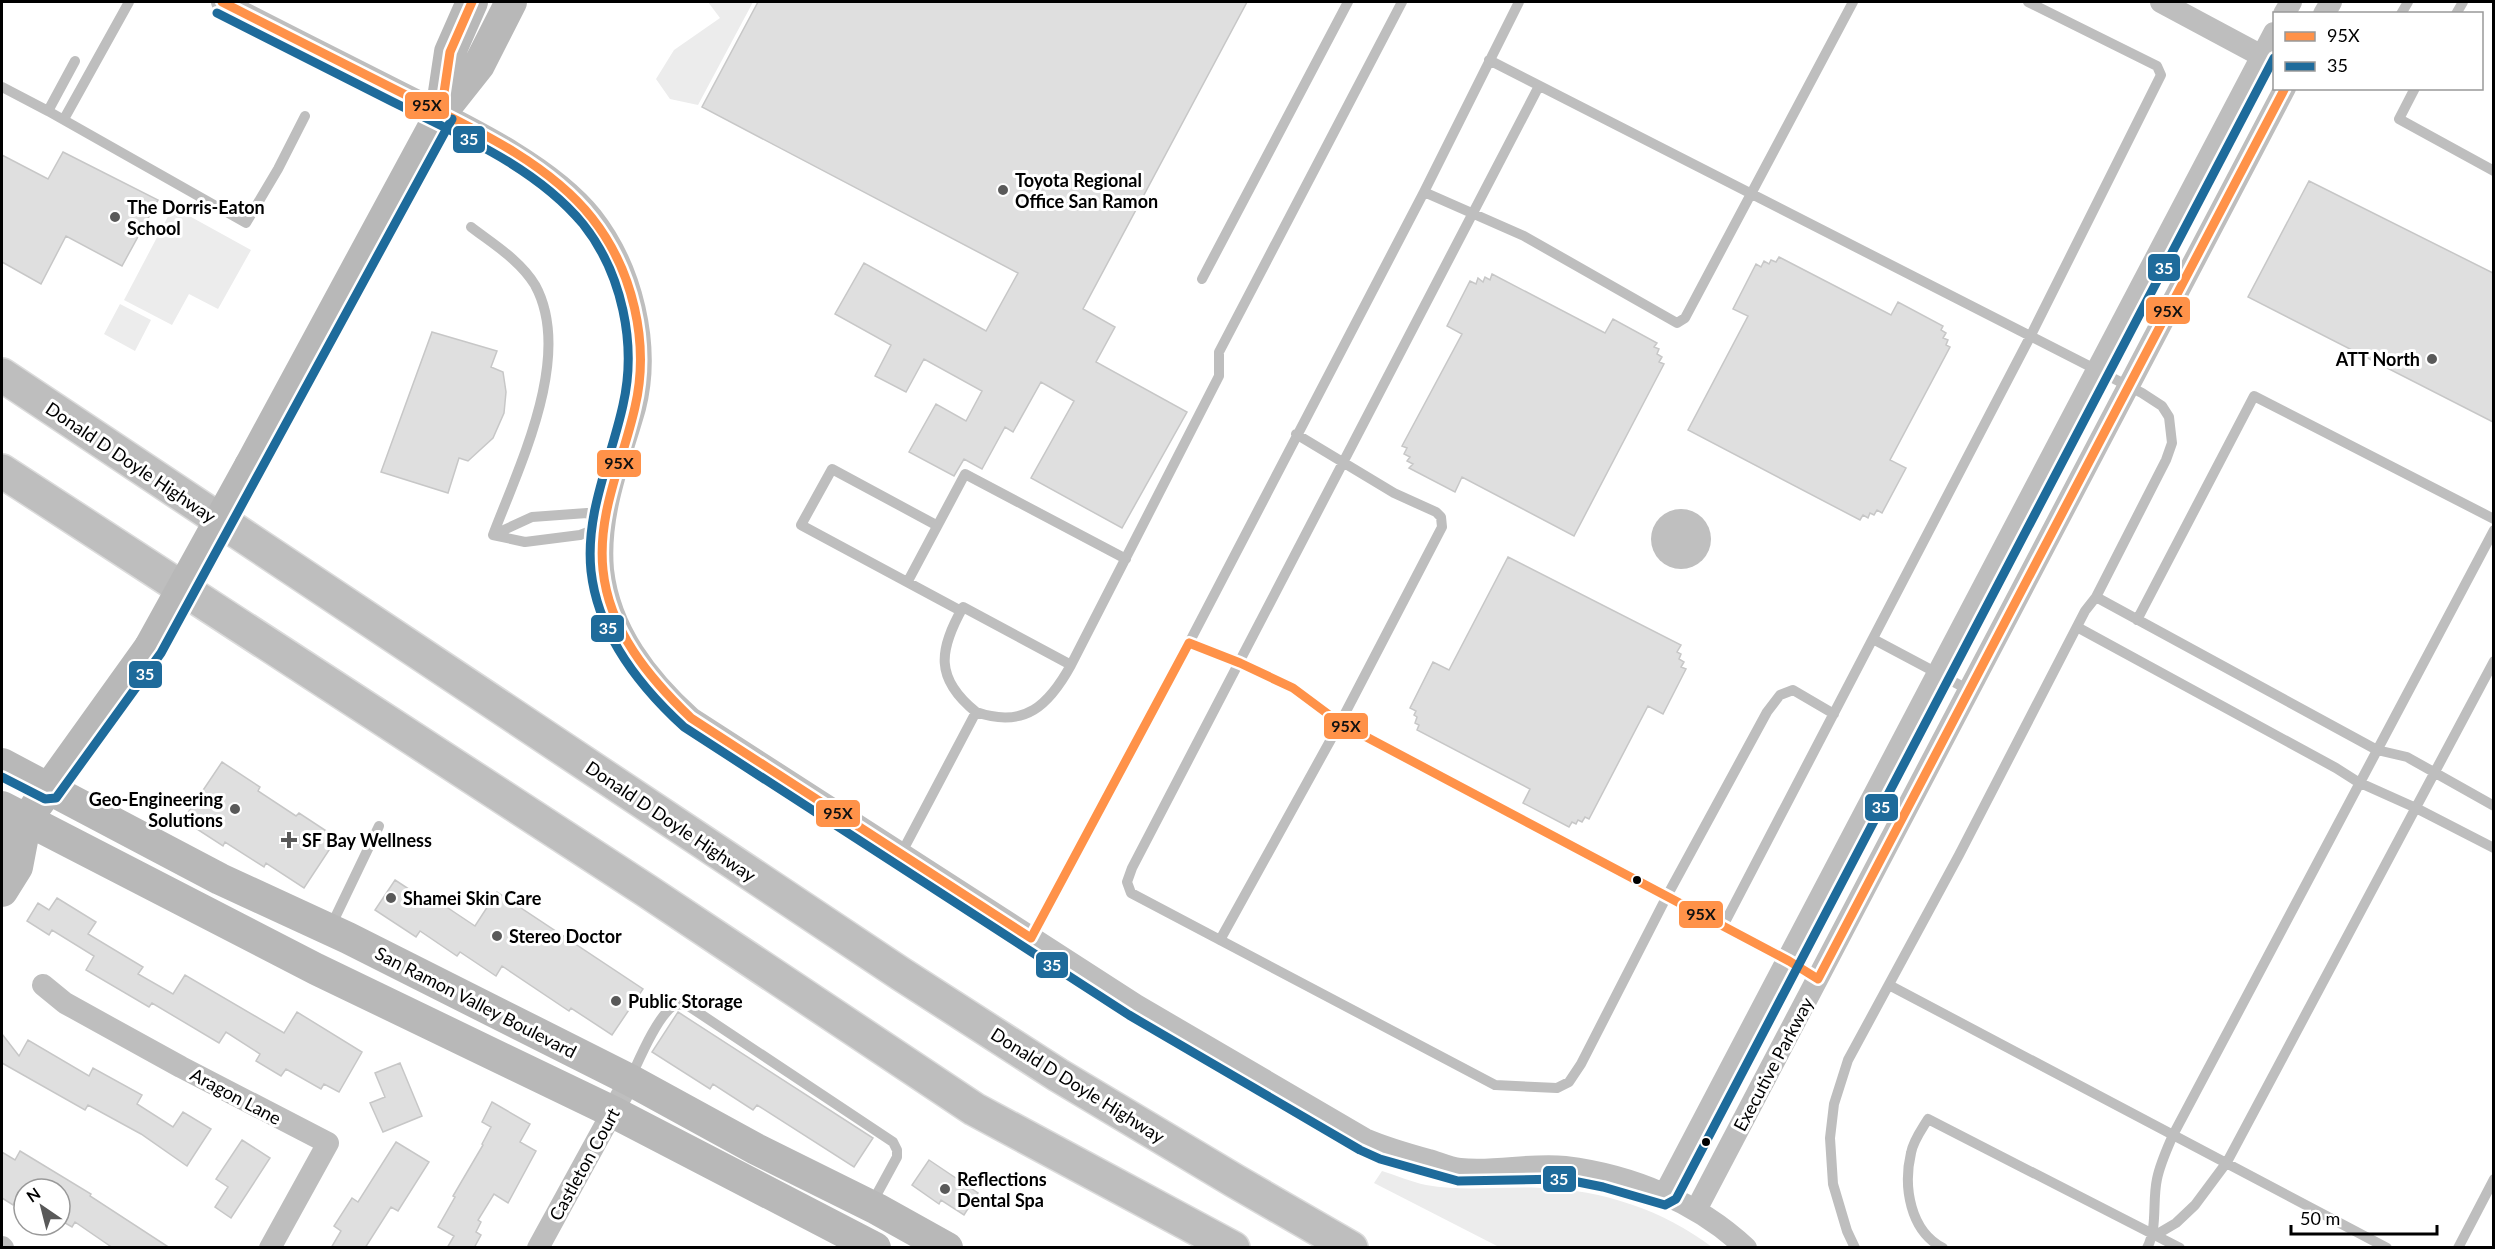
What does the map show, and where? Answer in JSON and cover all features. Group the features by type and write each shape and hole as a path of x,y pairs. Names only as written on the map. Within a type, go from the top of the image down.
{"highway":[{"name":"Donald D Doyle Highway","path":"2,375 901,974 1068,1081 1352,1248"},
{"path":"2,471 647,891 974,1109 1233,1248"}],"main road":[{"path":"441,113 450,52 472,2"},
{"path":"2,840 14,813 49,788 150,646 441,113 479,65 511,2"},
{"name":"San Ramon Valley Boulevard","path":"2,764 220,879 330,929 630,1080 756,1149 864,1227"},
{"path":"2,891 17,867 14,813"},
{"name":"San Ramon Valley Boulevard","path":"14,813 316,969 613,1112 864,1227 947,1248"}],"street":[{"path":"222,2 441,113 560,183 592,217 620,266 630,293 642,361 635,406 610,485 604,526 603,569 608,596 631,650 649,676 692,718 1136,1005 1261,1079 1383,1147 1460,1169 1564,1167 1606,1175 1665,1193 1696,1210 1746,1248"},
{"path":"2162,2 2190,8 2268,60"},
{"name":"Executive Parkway","path":"1665,1193 1789,961 2097,371 2268,60 2273,38"},
{"name":"Executive Parkway","path":"1696,1210 2130,388 2284,90"},
{"name":"Aragon Lane","path":"43,985 65,1003 328,1143 270,1248"},
{"name":"Castleton Court","path":"538,1248 630,1080"}],"lane":[{"path":"64,119 129,2"},
{"path":"1202,279 1348,2"},
{"path":"1071,664 963,607 946,642 944,660 947,677 955,692 976,712 991,717 1005,718 1034,710 1057,690 1071,664 1126,559 1219,376 1219,352 1402,2"},
{"path":"1031,938 1189,643 1424,192 1519,2"},
{"path":"1424,192 1474,212 1553,252 1629,298 1677,323 1685,318 1852,2"},
{"path":"1723,926 2030,337 2161,75 2157,66 2028,2"},
{"path":"1489,60 2130,388 2162,406 2169,417 2172,443 2166,460 2096,597 2085,611 1964,845 1848,1060 1834,1104 1830,1138 1833,1184 1847,1231 1855,1248"},
{"path":"48,111 75,61"},
{"path":"1539,86 1132,868 1127,882 1131,893 1495,1085 1557,1088 1569,1082 1581,1064 1667,896 1767,712 1780,695 1793,690 1834,714"},
{"path":"2,87 64,119 246,223 278,169 305,116"},
{"path":"2414,90 2399,119 2493,171"},
{"path":"471,226 518,263 535,285 545,315 549,350 545,385 530,440 493,535"},
{"path":"2137,620 2254,396 2493,519"},
{"path":"1220,940 1340,723 1442,527 1440,517 1436,512 1394,493 1342,464 1296,434"},
{"path":"936,525 832,470 801,525 961,611"},
{"path":"908,581 964,474 1126,559"},
{"path":"493,535 532,517 587,513 604,526"},
{"path":"493,535 525,542 580,535 604,526"},
{"path":"2148,1248 2154,1236 2153,1209 2157,1179 2173,1135 2493,530"},
{"path":"2096,597 2377,750 2407,758 2493,806"},
{"path":"2077,627 2336,768 2358,783 2416,808 2493,848"},
{"path":"1873,639 1970,691"},
{"path":"1189,643 1240,663 1293,688 1340,723 1789,961 1818,979"},
{"path":"2154,1236 2176,1223 2195,1205 2228,1162 2493,661"},
{"path":"901,854 976,712"},
{"path":"330,929 379,826"},
{"path":"1888,985 2228,1162 2387,1248"},
{"path":"630,1080 650,1038 671,1008 677,1004 687,1005 893,1142 897,1150 897,1157 864,1227"},
{"path":"1943,1248 1931,1241 1916,1219 1908,1197 1911,1152 1928,1119 2180,1248"},
{"path":"2458,1248 2493,1179"}],"shaded area":[{"path":"708,2 753,2 698,105 670,99 656,79 674,50 720,18"},
{"path":"173,207 251,250 218,309 189,294 172,325 124,300"},
{"path":"120,304 151,320 135,351 104,334"},
{"path":"1675,509 1687,509 1698,514 1706,522 1711,539 1709,551 1698,564 1687,569 1675,569 1664,564 1656,556 1651,545 1651,533 1656,522 1664,514"},
{"path":"1382,1171 1420,1184 1441,1187 1541,1188 1609,1198 1631,1204 1673,1222 1712,1247 1499,1247 1374,1183"}],"building":[{"name":"Toyota Regional Office San Ramon","path":"758,2 1247,2 1083,309 1115,327 1096,362 1187,412 1122,528 1031,478 1074,401 1041,382 1013,432 1005,427 982,469 964,459 954,476 909,452 936,404 966,421 982,391 924,359 906,392 875,376 891,345 835,314 864,263 986,331 1018,273 702,107"},
{"path":"63,152 158,200 122,266 66,236 41,284 2,262 2,155 48,179"},
{"name":"ATT North","path":"2309,181 2493,273 2493,422 2248,297"},
{"path":"1779,257 1891,315 1898,302 1943,326 1941,330 1946,333 1943,338 1948,340 1946,345 1950,347 1890,460 1906,468 1882,513 1877,510 1874,515 1870,513 1868,518 1863,515 1860,520 1688,430 1748,316 1733,309 1756,264 1761,267 1764,261 1769,264 1771,260 1776,262"},
{"path":"1492,274 1605,333 1613,319 1657,343 1654,347 1659,349 1657,354 1662,357 1659,362 1664,364 1574,536 1462,477 1455,492 1409,468 1413,464 1407,461 1410,457 1404,454 1407,448 1402,446 1462,334 1447,326 1470,281 1476,284 1478,278 1483,282 1485,277 1490,280"},
{"path":"432,332 497,351 491,367 503,372 506,392 504,413 493,438 468,461 459,458 448,493 381,472"},
{"path":"1508,557 1681,645 1677,652 1681,654 1679,659 1684,662 1681,667 1686,669 1663,714 1648,706 1589,819 1585,817 1582,822 1578,820 1576,824 1572,822 1569,827 1523,803 1530,789 1417,730 1419,725 1415,723 1416,711 1410,708 1433,662 1449,670"},
{"path":"222,762 260,787 258,791 296,816 299,813 337,838 304,888 266,863 264,867 225,842 223,846 183,820"},
{"path":"395,880 433,905 436,900 475,926 497,892 643,989 612,1035 571,1008 569,1011 502,966 496,976 460,952 457,956 420,931 416,937 375,910"},
{"path":"57,898 96,922 88,934 143,967 138,974 173,994 185,975 284,1033 297,1012 362,1052 339,1092 324,1084 321,1089 286,1069 281,1076 256,1061 260,1054 226,1032 219,1043 152,1003 149,1007 86,970 94,956 52,930 49,935 27,921 38,903 49,910"},
{"path":"678,1012 873,1138 854,1167 757,1105 753,1110 713,1084 710,1089 652,1052"},
{"path":"2,1034 19,1056 28,1040 89,1076 93,1068 142,1095 137,1104 173,1127 183,1112 211,1129 187,1166 141,1134 88,1105 85,1110 2,1063"},
{"path":"400,1063 422,1116 383,1132 370,1103 385,1097 375,1073"},
{"path":"492,1102 530,1124 520,1142 536,1151 508,1203 494,1194 478,1220 481,1222 476,1232 481,1235 474,1248 447,1248 454,1236 438,1227 491,1127 482,1122"},
{"path":"242,1140 270,1158 231,1218 215,1207 228,1187 216,1179"},
{"path":"396,1142 429,1162 398,1211 391,1207 365,1248 331,1248 341,1231 334,1226 352,1198 358,1202"},
{"path":"20,1151 63,1177 12,1177 12,1204 2,1198 2,1152 15,1160"},
{"name":"Reflections Dental Spa","path":"929,1160 978,1193 964,1215 941,1200 939,1204 912,1185"},
{"path":"72,1182 170,1248 113,1248 75,1222 72,1227"}],"transit line":[{"name":"95X","path":"222,2 499,143 550,177 592,218 606,238 628,284 639,333 639,383 635,407 607,508 602,549 607,592 622,633 646,669 691,718 1031,938"},
{"name":"95X","path":"441,113 450,52 472,2"},
{"name":"35","path":"217,13 468,139 519,168 564,203 596,243 608,264 623,310 628,358 623,405 600,487 592,528 590,549 595,594 602,616 623,657 651,694 684,727 1129,1015 1360,1150 1380,1159 1458,1181 1563,1179 1603,1187 1665,1205 1676,1199 2273,60"},
{"name":"95X","path":"1818,979 2284,90"},
{"name":"35","path":"2,777 45,799 56,798 161,653 452,119"},
{"name":"95X","path":"1189,643 1240,663 1293,688 1340,723 1789,961 1818,979"},
{"name":"95X","path":"1031,938 1189,643"}],"place":[{"name":"Toyota Regional Office San Ramon","path":"1003,190"},
{"name":"The Dorris-Eaton School","path":"115,217"},
{"name":"ATT North","path":"2432,359"},
{"name":"Geo-Engineering Solutions","path":"235,809"},
{"name":"SF Bay Wellness","path":"289,840"},
{"name":"Shamei Skin Care","path":"391,898"},
{"name":"Stereo Doctor","path":"497,936"},
{"name":"Public Storage","path":"616,1001"},
{"name":"Reflections Dental Spa","path":"945,1189"}]}
